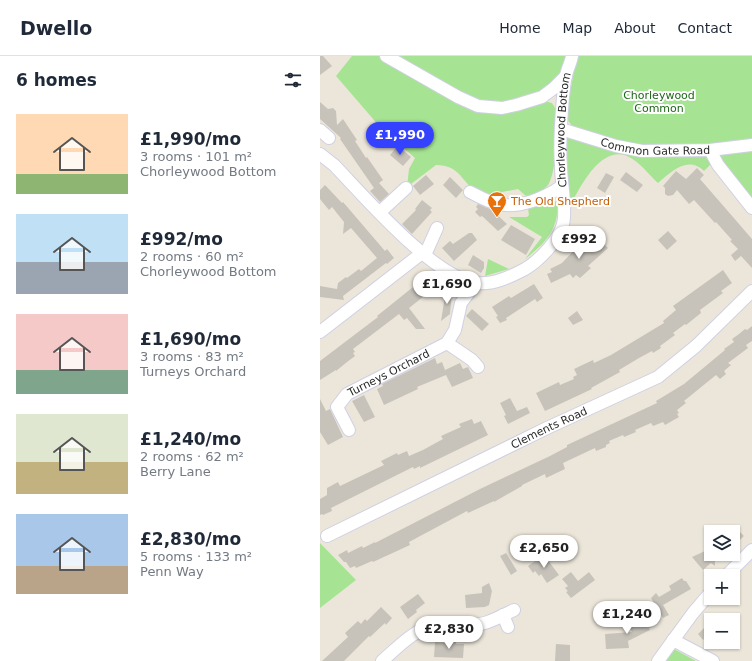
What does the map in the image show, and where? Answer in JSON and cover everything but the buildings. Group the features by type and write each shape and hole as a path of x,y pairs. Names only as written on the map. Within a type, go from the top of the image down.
{"street":[{"path":"386,56 458,97 478,106 502,108 516,106 542,97 566,76"},
{"name":"Chorleywood Bottom","path":"320,154 334,165 424,254 460,278 476,283 499,281 518,273 540,257 554,242 563,224 564,210 560,165 562,106 566,76 572,56"},
{"path":"542,97 555,99 562,106"},
{"name":"Common Gate Road","path":"561,129 616,146 642,151 710,150 752,145"},
{"path":"320,130 330,138"},
{"path":"710,150 718,165 752,208"},
{"path":"470,192 498,204 521,204 537,200 552,193 562,186"},
{"path":"380,212 406,188"},
{"path":"320,330 424,254 437,228"},
{"path":"460,278 461,303 455,330 447,343 472,360 478,367"},
{"path":"461,303 476,283"},
{"name":"Clements Road","path":"327,536 547,428 658,377 696,346 752,291"},
{"name":"Turneys Orchard","path":"349,430 337,407 346,394 369,388 447,343"},
{"path":"733,569 752,550"},
{"path":"658,661 704,600"},
{"path":"382,661 413,635 425,627 438,623 478,625 508,612 508,627"},
{"path":"674,640 713,661"}],"green space":[{"path":"352,56 568,56 560,76 550,87 542,93 521,102 510,104 488,103 468,98 444,84 438,89 466,104 494,111 516,108 538,102 552,103 556,110 557,137 555,161 548,185 541,191 526,196 518,189 502,192 500,202 477,192 454,170 436,165 407,187 409,169 415,158 380,127 336,76"},
{"name":"Chorleywood Common","path":"577,56 752,56 752,141 657,147 614,142 575,127 569,122 566,113"},
{"path":"570,136 700,153 708,156 712,163 704,171 698,166 692,165 680,167 668,174 658,183 634,160 623,155 612,155 602,160 594,168 568,210 565,163 566,139"},
{"path":"752,149 752,202 720,159 720,155"},
{"path":"551,200 557,202 557,211 556,220 550,235 525,259 542,237 509,217 527,217 529,215 528,209"},
{"path":"488,259 509,269 485,276"},
{"path":"320,543 356,580 320,608"},
{"path":"674,649 696,661 666,661"}],"place":[{"name":"The Old Shepherd","path":"497,218"}]}
